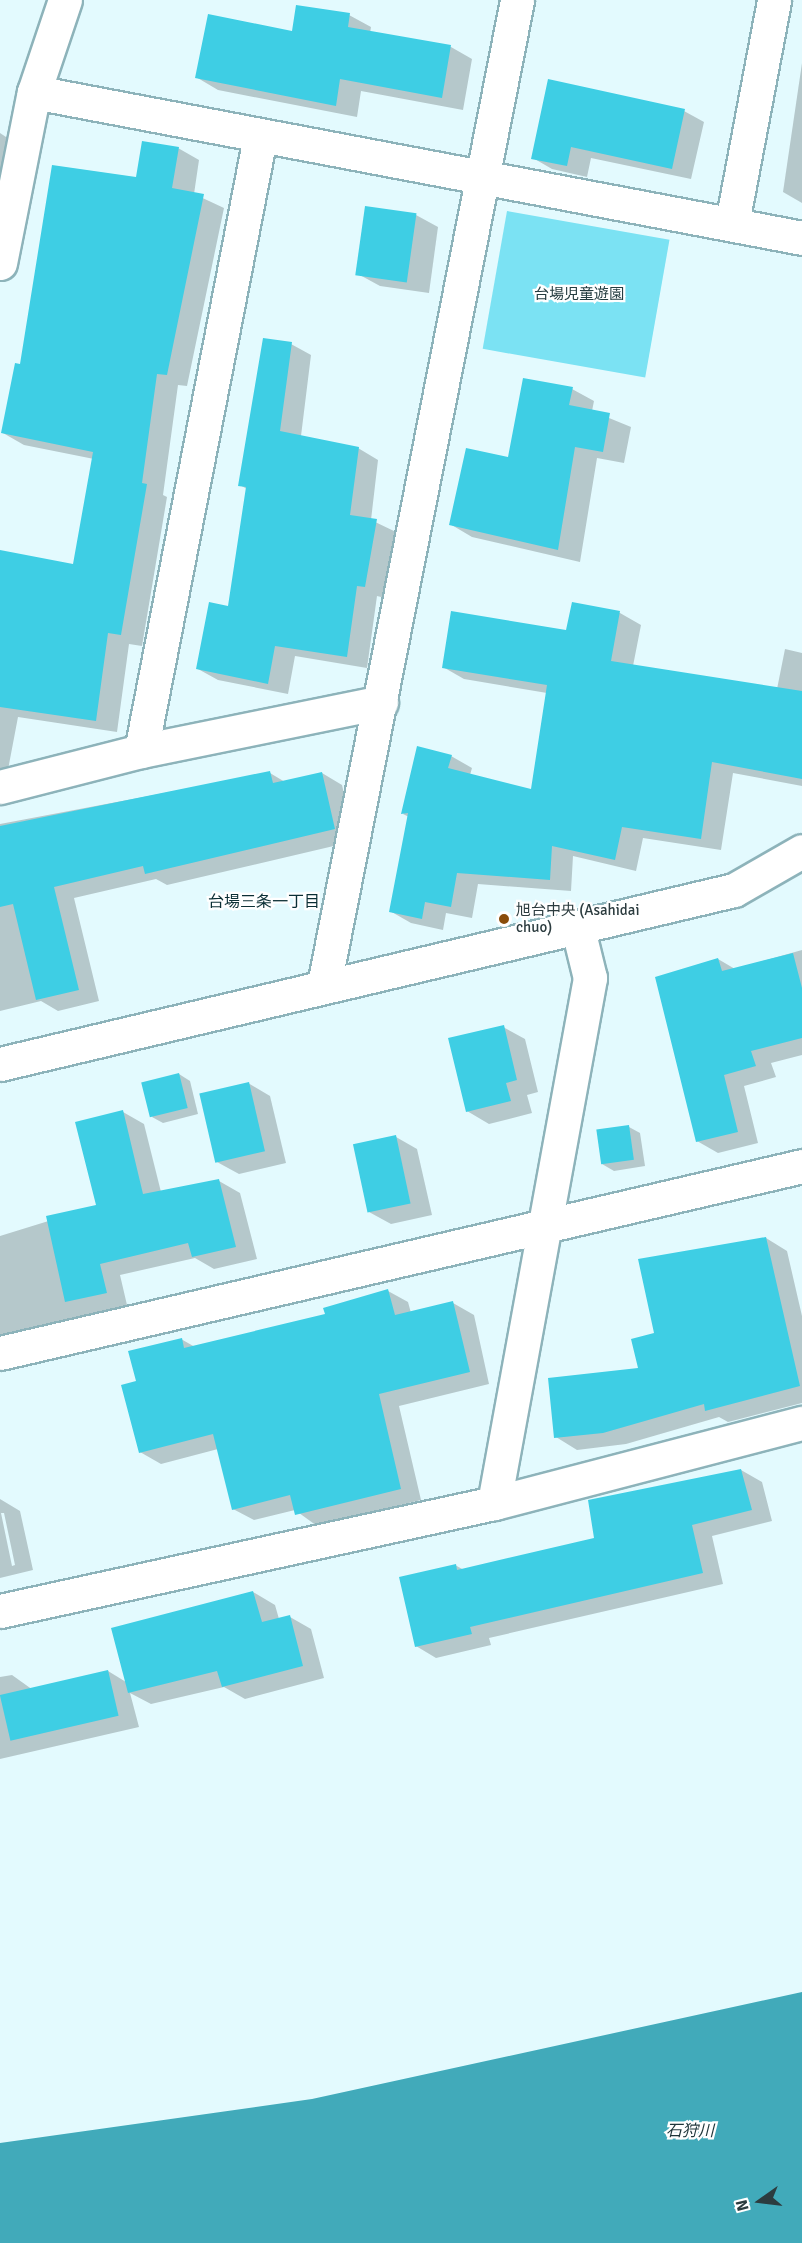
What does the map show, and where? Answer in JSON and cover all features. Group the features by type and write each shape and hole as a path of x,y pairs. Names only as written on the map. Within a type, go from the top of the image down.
{"street":[{"path":"0,263 34,92 65,0"},
{"path":"324,985 518,0"},
{"path":"732,223 774,0"},
{"path":"34,92 802,238"},
{"path":"141,751 260,136"},
{"path":"0,787 141,751 381,702"},
{"path":"0,1064 324,985 578,929 734,890 802,851"},
{"path":"494,1503 590,978 578,929"},
{"path":"0,1353 545,1223 802,1166"},
{"path":"0,1611 494,1503 802,1423"}],"green space":[{"name":"台場児童遊園","path":"507,211 669,240 645,378 483,349"}],"water":[{"name":"石狩川","path":"802,1992 802,2243 0,2243 0,2143 312,2099"}],"building":[{"path":"296,5 350,13 348,27 451,45 442,98 340,79 336,106 195,78 208,14 292,31"},
{"path":"548,79 685,109 672,169 571,147 567,166 531,159"},
{"path":"142,141 179,147 172,188 204,194 167,375 157,374 142,483 147,484 121,635 108,633 96,721 0,707 0,550 73,564 93,452 1,433 15,363 20,364 52,165 136,177"},
{"path":"365,206 416,213 407,283 355,275"},
{"path":"263,338 292,342 280,431 359,447 350,515 377,519 365,587 357,586 347,657 275,646 268,684 196,669 209,602 228,606 246,487 238,486"},
{"path":"523,378 573,387 569,405 610,413 603,452 575,447 558,550 449,525 466,448 508,457"},
{"path":"572,602 620,611 611,661 802,691 802,779 712,762 701,839 622,827 615,860 552,846 550,880 457,873 451,907 425,902 422,919 389,912 408,813 401,814 417,746 452,755 448,768 531,789 547,685 442,668 451,611 566,630"},
{"path":"270,771 273,783 322,772 335,829 145,874 143,866 54,887 79,990 36,1000 13,904 0,907 0,826"},
{"path":"793,953 802,988 802,1038 751,1051 756,1066 724,1075 738,1132 696,1142 655,977 718,958 722,971"},
{"path":"504,1025 517,1080 506,1083 511,1101 466,1112 448,1038"},
{"path":"179,1073 188,1108 150,1117 141,1082"},
{"path":"249,1082 265,1151 215,1163 199,1093"},
{"path":"123,1110 143,1194 219,1179 236,1247 192,1257 188,1243 100,1264 107,1293 65,1302 46,1216 96,1205 75,1122"},
{"path":"629,1125 634,1160 601,1164 596,1130"},
{"path":"396,1135 411,1203 368,1213 353,1144"},
{"path":"766,1237 800,1386 705,1411 704,1404 603,1433 554,1438 548,1378 638,1368 631,1339 654,1333 638,1259"},
{"path":"388,1289 395,1315 453,1301 470,1372 379,1394 401,1489 295,1515 290,1495 232,1510 213,1434 139,1453 121,1385 136,1381 128,1351 182,1338 184,1348 325,1314 323,1308"},
{"path":"741,1469 752,1510 692,1525 703,1573 470,1627 472,1634 415,1647 399,1577 456,1564 457,1570 594,1538 588,1500"},
{"path":"253,1591 262,1622 290,1615 303,1666 222,1687 217,1671 128,1693 111,1628"},
{"path":"108,1670 119,1716 10,1741 0,1695"}],"place":[{"name":"旭台中央 (Asahidai chuo)","path":"504,919"}],"district":[{"name":"台場三条一丁目","path":"264,902"}]}
